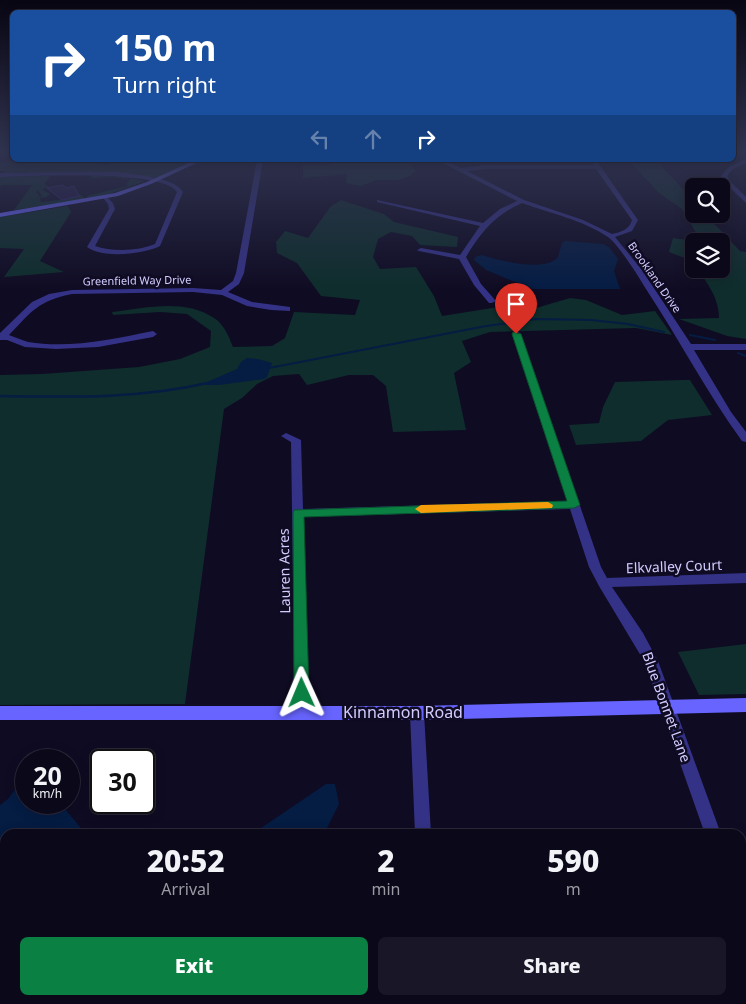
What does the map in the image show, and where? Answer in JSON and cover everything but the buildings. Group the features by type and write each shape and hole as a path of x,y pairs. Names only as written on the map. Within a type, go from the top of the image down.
{"main road":[{"path":"0,214 106,198"},
{"name":"Kinnamon Road","path":"0,713 417,712 746,705"}],"street":[{"path":"106,198 111,204 112,209 91,247 100,251 152,249 158,245 178,198"},
{"path":"223,293 236,282 240,273 253,198"},
{"name":"Brookland Drive","path":"516,198 581,221 611,236 639,272 688,347 727,413 745,436"},
{"path":"611,236 630,230 634,226 635,220 620,198"},
{"path":"379,201 484,225"},
{"path":"462,256 484,225 498,212 522,201"},
{"path":"421,250 462,256"},
{"path":"462,256 478,285 492,301"},
{"name":"Greenfield Way Drive","path":"0,337 34,304 52,296 72,292 193,290 223,293 250,304 288,309"},
{"path":"0,337 25,344 56,346 98,344 153,334"},
{"name":"Blue Bonnet Lane","path":"516,334 589,550 603,584 642,642 652,661 710,829"},
{"path":"688,347 746,347"},
{"name":"Lauren Acres","path":"286,436 296,440 302,713"},
{"path":"298,513 574,505"},
{"name":"Elkvalley Court","path":"603,584 746,578"},
{"path":"417,712 423,829"}],"green space":[{"path":"23,198 41,198 41,202 72,198 86,199 14,210"},
{"path":"666,198 685,198 685,214 682,209"},
{"path":"341,200 384,214 394,222 458,237 457,247 420,245 412,236 391,232 378,239 373,257 380,269 416,267 434,296 442,316 492,308 526,311 570,298 586,300 622,315 655,311 672,335 636,328 490,332 462,341 471,362 454,373 466,430 393,432 386,386 373,375 349,375 307,385 299,374 273,376 257,384 242,398 224,409 185,704 0,705 0,375 139,367 180,359 210,347 211,331 187,314 160,312 113,315 112,312 164,306 190,308 203,312 218,321 226,331 233,347 272,346 285,338 294,312 355,315 360,300 321,296 297,263 277,253 276,242 285,231 308,238 331,206"},
{"path":"68,206 71,212 40,261 64,272 4,277 24,249 0,248 0,217"},
{"path":"690,223 714,223 723,233 696,233"},
{"path":"673,238 685,240 685,258 669,252"},
{"path":"730,240 740,251 746,252 746,339 727,336 679,319 719,318 717,304 703,278 730,278"},
{"path":"690,380 712,415 668,420 641,441 576,445 569,425 599,423 603,407 615,382"},
{"path":"746,644 746,694 699,695 678,652"}],"water":[{"path":"565,241 603,244 609,247 618,259 614,271 620,289 532,289 486,270 474,260 475,257 481,255 521,264 543,264 551,262 558,257 562,243"},
{"path":"247,358 272,363 267,377 219,385 206,385 207,382 237,369 241,362"},
{"path":"326,784 335,784 339,804 326,829 259,829"},
{"path":"15,790 15,814 69,814 82,829 0,829 0,805 8,799"}],"waterway":[{"path":"269,368 486,326 536,319 591,320 628,324 664,332"},
{"path":"690,335 715,340"},
{"path":"738,353 746,356"},
{"path":"0,396 104,396 156,392 207,383"}],"slow traffic":[{"path":"421,509 548,505"}],"route":[{"path":"302,693 298,513 574,505 516,334"}]}
